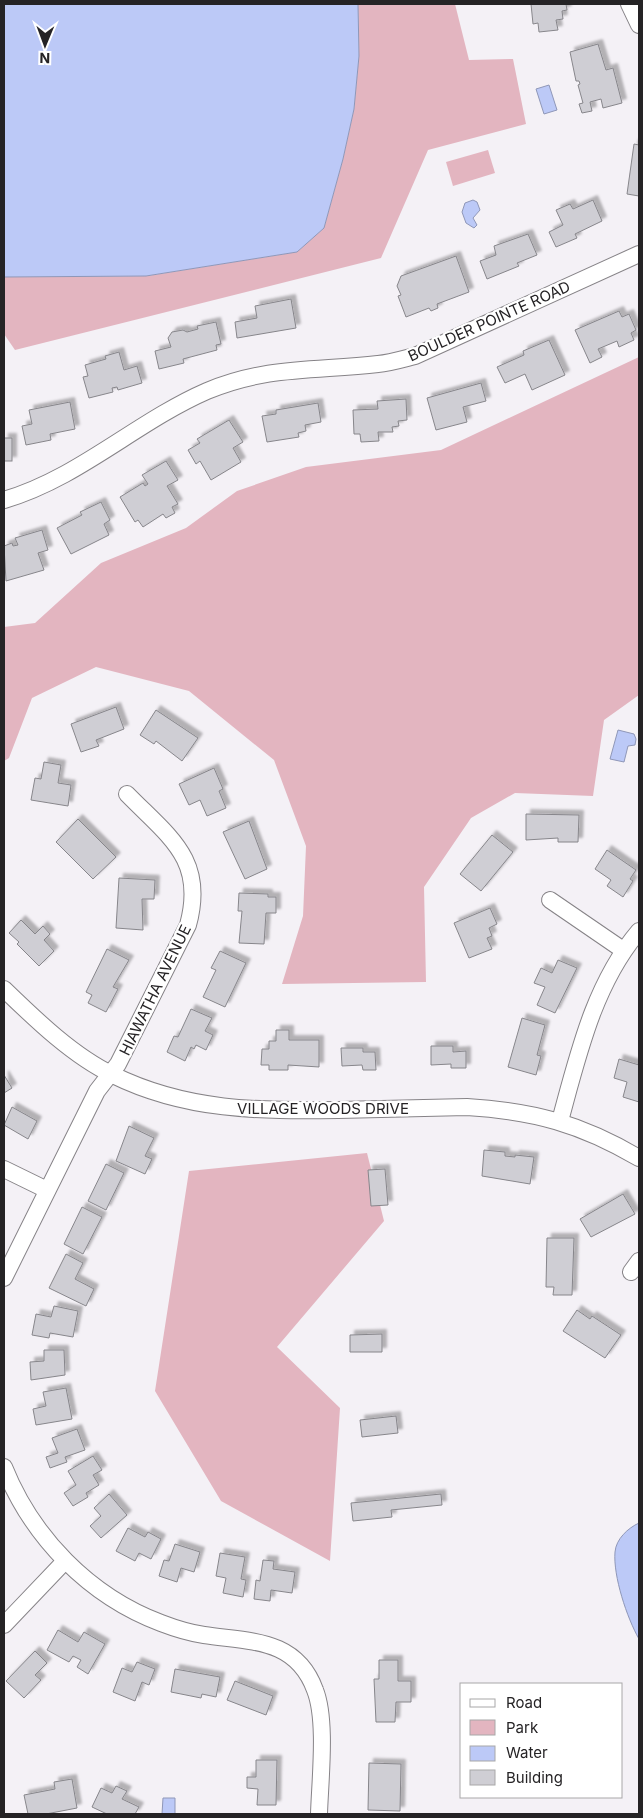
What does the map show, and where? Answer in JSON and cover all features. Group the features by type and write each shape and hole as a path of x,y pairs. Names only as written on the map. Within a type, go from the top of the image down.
{"street":[{"path":"629,4 639,25"},
{"name":"BOULDER POINTE ROAD","path":"4,500 53,481 170,410 207,391 246,377 286,369 380,364 415,356 639,254"},
{"name":"HIAWATHA AVENUE","path":"4,1278 97,1091 111,1074 188,926 193,907 194,889 190,869 180,849 127,794"},
{"path":"550,900 623,950"},
{"path":"560,1121 591,1015 623,950 639,931"},
{"name":"VILLAGE WOODS DRIVE","path":"4,988 37,1020 111,1074 135,1085 179,1100 225,1108 270,1111 467,1107 499,1109 560,1121 586,1131 639,1158"},
{"path":"4,1169 47,1190"},
{"path":"4,1467 31,1520 66,1561 88,1581 123,1606 160,1623 202,1635 265,1643 282,1649 297,1660 316,1690 319,1709 319,1814"},
{"path":"4,1625 66,1561"}],"green space":[{"path":"358,4 455,4 469,60 513,59 526,124 428,150 381,258 15,350 4,334 4,277 147,276 297,252 324,228 343,159 354,109 359,56"},
{"path":"488,150 495,173 453,186 446,162"},
{"path":"639,357 639,695 604,720 593,796 515,793 471,818 424,887 426,982 282,984 303,916 306,846 274,760 189,691 96,667 32,698 9,758 4,761 4,627 35,623 101,563 186,528 237,491 306,467 441,450"},
{"path":"367,1153 384,1221 277,1347 340,1408 330,1561 221,1501 155,1391 189,1171"}],"water":[{"path":"4,4 358,4 359,56 354,109 343,159 324,228 297,252 146,276 4,277"},
{"path":"549,85 557,110 544,114 536,89"},
{"path":"473,200 477,202 480,210 473,218 477,225 474,228 466,223 462,212 465,203"},
{"path":"618,730 634,734 636,739 635,745 628,746 624,762 610,759"},
{"path":"639,1523 639,1639 622,1597 616,1573 615,1552 620,1538"},
{"path":"163,1798 175,1798 175,1814 162,1814"}],"building":[{"path":"531,4 566,4 567,10 562,11 563,19 556,20 558,30 539,32 538,23 533,24"},
{"path":"598,44 606,70 613,68 622,103 603,108 601,99 590,102 592,111 582,113 579,104 583,103 578,85 580,84 579,81 576,81 570,52"},
{"path":"634,144 639,145 639,196 627,194"},
{"path":"593,200 602,221 575,234 577,238 556,247 549,232 563,225 556,210 570,204 573,209"},
{"path":"528,234 537,255 517,263 519,266 487,279 480,261 496,255 494,246"},
{"path":"456,256 469,292 437,304 438,308 431,311 429,308 406,317 398,296 401,295 397,286 401,276"},
{"path":"291,299 296,328 237,338 235,322 257,318 255,306"},
{"path":"619,311 622,317 629,314 636,330 631,333 634,340 619,347 617,341 598,349 602,357 590,363 575,330"},
{"path":"216,322 221,344 216,345 217,350 183,359 184,363 159,369 155,351 171,347 168,338 172,332 183,330 187,332 198,329 197,326"},
{"path":"549,340 565,375 532,390 525,374 505,383 497,367 524,355 523,351"},
{"path":"119,352 124,370 137,366 142,383 118,390 117,387 112,388 113,392 89,398 83,377 88,376 85,365 106,359 105,356"},
{"path":"481,383 486,401 463,407 467,422 436,430 427,398"},
{"path":"406,399 407,420 398,421 399,426 392,427 393,432 378,432 379,441 361,442 360,434 354,434 353,410 378,409 377,401"},
{"path":"70,402 75,429 50,434 51,440 26,445 22,426 32,424 29,410"},
{"path":"318,403 321,422 305,425 306,431 298,433 299,437 267,442 262,416 276,414 276,410"},
{"path":"229,420 243,442 233,448 241,462 211,480 200,461 196,464 188,450 200,443 197,439"},
{"path":"4,438 12,438 12,461 4,461"},
{"path":"166,461 178,480 167,486 178,504 172,507 175,513 166,518 163,514 143,527 138,520 135,522 120,497 143,483 145,486 148,484 142,475"},
{"path":"101,502 110,520 104,524 109,535 71,554 57,528 82,515 80,512"},
{"path":"42,530 48,550 38,553 44,570 6,581 4,546 12,543 13,546 18,545 15,538"},
{"path":"116,707 124,729 96,740 99,746 81,752 71,724"},
{"path":"156,710 198,738 182,761 156,741 154,744 140,735"},
{"path":"44,762 61,765 58,783 71,785 68,806 31,800 35,778 41,779"},
{"path":"214,768 223,789 219,791 226,808 207,816 200,800 189,805 179,784"},
{"path":"526,814 579,815 578,842 558,842 558,838 526,840"},
{"path":"78,819 116,857 93,879 56,842"},
{"path":"249,821 267,869 245,879 223,832"},
{"path":"492,835 513,852 481,891 460,874"},
{"path":"607,850 636,870 630,879 633,881 623,897 607,886 611,880 595,869"},
{"path":"119,878 155,880 154,899 142,899 143,930 116,928"},
{"path":"239,893 268,894 268,897 276,897 276,913 266,913 264,944 239,943 242,911 238,911"},
{"path":"490,908 497,924 489,928 492,936 487,938 492,949 469,958 454,923"},
{"path":"21,920 35,934 43,926 50,934 44,940 54,951 39,966 9,933"},
{"path":"107,949 129,960 113,987 118,989 106,1012 88,1003 92,995 86,992"},
{"path":"220,951 246,963 225,1007 203,997 216,970 211,968"},
{"path":"558,960 577,968 555,1013 537,1005 545,987 534,983 541,968 552,973"},
{"path":"191,1009 212,1018 205,1031 213,1035 206,1050 196,1045 194,1049 191,1047 185,1061 167,1052 174,1036 178,1037"},
{"path":"522,1018 545,1025 537,1055 541,1056 536,1075 508,1067"},
{"path":"276,1030 289,1030 289,1040 319,1040 319,1067 288,1065 288,1070 269,1070 269,1065 261,1065 262,1049 269,1049 269,1041 276,1041"},
{"path":"431,1046 453,1046 453,1052 466,1051 466,1068 451,1068 451,1064 431,1065"},
{"path":"341,1048 363,1048 363,1052 375,1052 376,1070 363,1070 362,1065 342,1066"},
{"path":"619,1059 639,1065 639,1102 623,1097 627,1082 614,1078"},
{"path":"4,1075 12,1088 4,1093"},
{"path":"12,1107 37,1121 28,1139 4,1125"},
{"path":"129,1126 154,1138 145,1156 152,1159 145,1174 116,1161"},
{"path":"484,1150 505,1152 505,1156 534,1157 530,1184 482,1176"},
{"path":"106,1164 124,1173 106,1210 88,1201"},
{"path":"385,1169 388,1205 371,1206 368,1170"},
{"path":"623,1194 635,1214 591,1237 580,1219"},
{"path":"82,1207 102,1217 83,1254 64,1244"},
{"path":"547,1238 574,1238 572,1295 553,1295 554,1287 546,1287"},
{"path":"66,1254 83,1263 75,1279 94,1289 86,1306 49,1288"},
{"path":"54,1306 78,1311 73,1337 50,1333 49,1338 32,1335 36,1314 51,1317"},
{"path":"577,1310 590,1319 592,1316 621,1335 605,1358 563,1331"},
{"path":"382,1334 382,1352 350,1352 350,1335"},
{"path":"44,1350 64,1350 65,1375 31,1380 30,1362 44,1361"},
{"path":"66,1388 72,1419 36,1425 33,1409 46,1406 43,1392"},
{"path":"396,1416 398,1433 362,1437 360,1420"},
{"path":"77,1429 85,1450 65,1457 67,1462 50,1468 46,1457 58,1453 52,1438"},
{"path":"93,1456 102,1470 93,1475 99,1485 86,1493 88,1497 73,1506 64,1493 76,1485 68,1471"},
{"path":"109,1494 127,1515 101,1538 90,1526 101,1516 94,1508"},
{"path":"441,1494 442,1505 391,1510 392,1517 353,1521 351,1503"},
{"path":"128,1528 145,1537 148,1532 161,1539 151,1559 139,1553 135,1561 116,1551"},
{"path":"175,1544 200,1552 194,1572 181,1568 177,1582 159,1576 164,1560 169,1561"},
{"path":"220,1553 245,1557 241,1579 246,1580 243,1597 223,1593 226,1578 216,1576"},
{"path":"263,1560 274,1561 273,1569 295,1572 292,1593 271,1590 270,1601 254,1599 256,1580 260,1581"},
{"path":"58,1630 78,1642 84,1632 105,1644 88,1674 77,1667 81,1660 73,1656 69,1662 47,1650"},
{"path":"35,1651 47,1663 35,1675 41,1680 24,1698 6,1681"},
{"path":"379,1660 398,1660 398,1681 411,1681 411,1702 396,1702 395,1722 376,1722 374,1679 379,1679"},
{"path":"137,1662 155,1669 149,1685 142,1682 135,1701 113,1692 122,1668 132,1672"},
{"path":"175,1669 220,1677 216,1697 202,1694 201,1698 171,1692"},
{"path":"235,1681 273,1696 266,1715 227,1700"},
{"path":"256,1760 277,1760 276,1805 257,1805 258,1789 247,1788 247,1777 256,1777"},
{"path":"369,1763 401,1764 400,1811 368,1810"},
{"path":"72,1779 77,1808 46,1814 28,1814 24,1795 55,1789 54,1782"},
{"path":"116,1786 127,1791 122,1799 139,1807 135,1814 107,1814 92,1807 101,1788 112,1793"}]}
